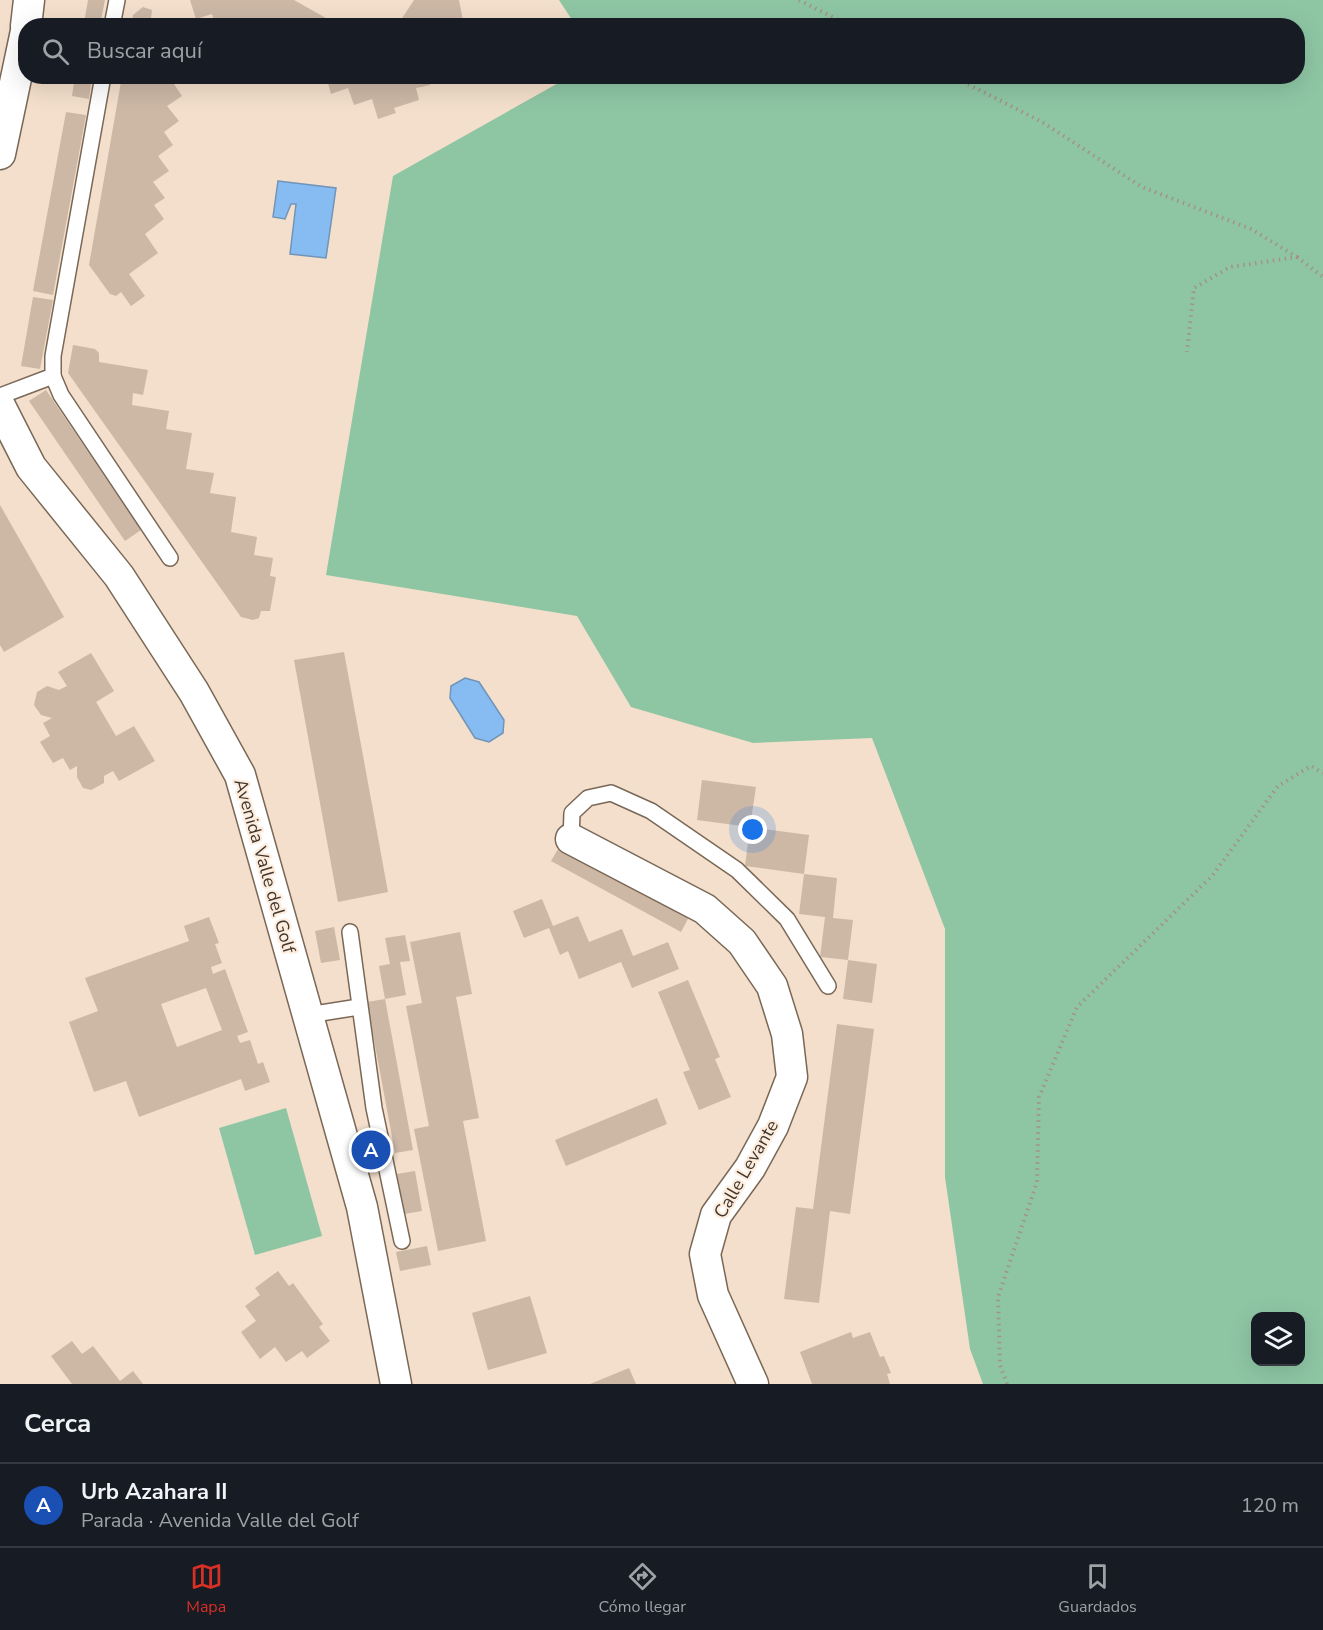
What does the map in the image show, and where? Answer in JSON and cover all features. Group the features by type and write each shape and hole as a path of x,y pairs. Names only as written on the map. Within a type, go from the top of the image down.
{"street":[{"path":"27,18 29,0"},
{"path":"1,143 18,67"},
{"name":"Avenida Valle del Golf","path":"0,406 31,467 119,576 194,692 240,776 362,1207 396,1384"},
{"name":"Calle Levante","path":"571,839 705,909 742,942 772,986 787,1034 792,1077 773,1126 750,1168 716,1215 705,1254 713,1294 753,1384"}],"lane":[{"path":"114,18 117,0"},
{"path":"102,84 53,356 53,376 62,395 170,558"},
{"path":"0,396 53,376"},
{"path":"571,839 572,813 588,798 611,793 651,811 737,870 787,919 828,986"},
{"path":"350,932 374,1108 402,1240"},
{"path":"308,1015 359,1007"}],"path":[{"path":"799,0 834,18"},
{"path":"968,84 1042,122 1142,188 1251,229 1297,257 1323,277"},
{"path":"1187,352 1194,288 1230,267 1297,257"},
{"path":"1007,1384 1000,1365 998,1297 1037,1182 1040,1097 1077,1007 1212,876 1278,786 1311,766 1323,773"}],"green space":[{"path":"559,0 1323,0 1323,1384 983,1384 970,1349 945,1177 945,929 872,738 753,743 631,707 577,616 326,575 393,176 557,84 1305,84 1305,18 571,18"},
{"path":"286,1108 322,1236 255,1255 219,1128"}],"water":[{"path":"278,181 336,188 326,258 290,254 296,204 291,204 285,219 273,217"},
{"path":"465,678 479,682 504,720 503,733 489,742 475,738 450,698 451,686"}],"building":[{"path":"88,0 105,0 101,18 85,18"},
{"path":"190,0 294,0 326,18 213,18 212,14 196,18"},
{"path":"414,0 459,0 462,18 402,18"},
{"path":"143,7 152,10 151,18 132,18"},
{"path":"74,84 91,84 89,99 72,96"},
{"path":"121,84 174,84 182,96 167,106 179,121 164,132 173,145 158,156 169,171 153,182 165,198 154,205 164,219 145,234 158,253 129,274 145,296 131,306 121,292 116,296 110,294 89,265"},
{"path":"328,84 430,85 416,88 419,100 394,108 396,113 378,119 372,99 354,105 348,88 331,94"},
{"path":"66,112 86,115 53,295 33,291"},
{"path":"33,297 53,300 40,369 21,366"},
{"path":"73,345 95,349 99,353 99,362 148,370 143,395 133,393 132,405 169,411 166,429 192,433 186,469 214,473 210,493 236,497 231,532 257,537 254,555 273,558 270,576 276,577 270,611 261,611 259,618 253,620 241,617 68,373"},
{"path":"46,390 141,530 125,541 29,401"},
{"path":"0,505 64,617 4,652 0,645"},
{"path":"344,652 388,892 338,902 294,660"},
{"path":"91,653 114,691 96,702 116,736 134,726 155,761 119,781 113,771 104,776 104,783 91,790 83,788 77,777 77,766 70,770 63,758 53,763 40,742 50,736 43,723 52,718 41,715 34,705 37,692 47,686 59,690 67,686 58,672"},
{"path":"702,780 756,787 750,827 697,820"},
{"path":"750,827 809,835 804,874 745,866"},
{"path":"570,847 691,913 681,932 551,861 558,849 564,853"},
{"path":"804,874 837,878 833,918 853,920 848,960 820,957 825,917 799,914"},
{"path":"542,899 553,926 578,916 589,942 622,929 633,956 668,942 679,969 632,988 621,962 579,979 568,951 560,955 549,928 524,938 513,911"},
{"path":"209,917 219,943 215,944 222,963 211,967 213,974 225,969 248,1032 237,1036 240,1043 250,1040 258,1064 263,1062 270,1082 245,1091 241,1079 139,1117 126,1081 94,1092 69,1022 98,1011 85,978 189,941 184,926","holes":["206,988 222,1030 177,1047 161,1004"]},
{"path":"334,927 340,960 321,963 315,931"},
{"path":"460,932 472,994 456,997 479,1118 463,1121 486,1241 438,1251 414,1129 429,1126 406,1006 422,1003 410,942"},
{"path":"405,935 410,961 400,962 406,995 385,999 379,966 390,964 385,938"},
{"path":"848,960 877,964 872,1003 843,999"},
{"path":"688,980 720,1057 715,1059 731,1097 699,1110 683,1072 690,1070 658,992"},
{"path":"385,999 413,1150 395,1153 367,1002"},
{"path":"837,1024 874,1029 850,1214 830,1211 819,1303 784,1299 796,1207 813,1209"},
{"path":"657,1098 667,1124 566,1166 555,1140"},
{"path":"415,1171 422,1211 404,1214 397,1174"},
{"path":"427,1246 431,1265 400,1271 396,1252"},
{"path":"278,1271 289,1286 293,1283 323,1324 319,1327 330,1341 307,1358 302,1351 286,1362 275,1347 260,1359 241,1332 256,1321 245,1306 260,1295 255,1288"},
{"path":"530,1296 547,1353 488,1370 472,1313"},
{"path":"851,1332 853,1338 870,1332 880,1357 884,1356 891,1373 887,1374 890,1384 812,1384 800,1352"},
{"path":"72,1341 82,1354 93,1346 120,1381 133,1371 143,1384 72,1384 51,1356"},
{"path":"629,1368 636,1384 590,1384"}],"place":[{"name":"Urb Azahara II","path":"371,1150"}]}
